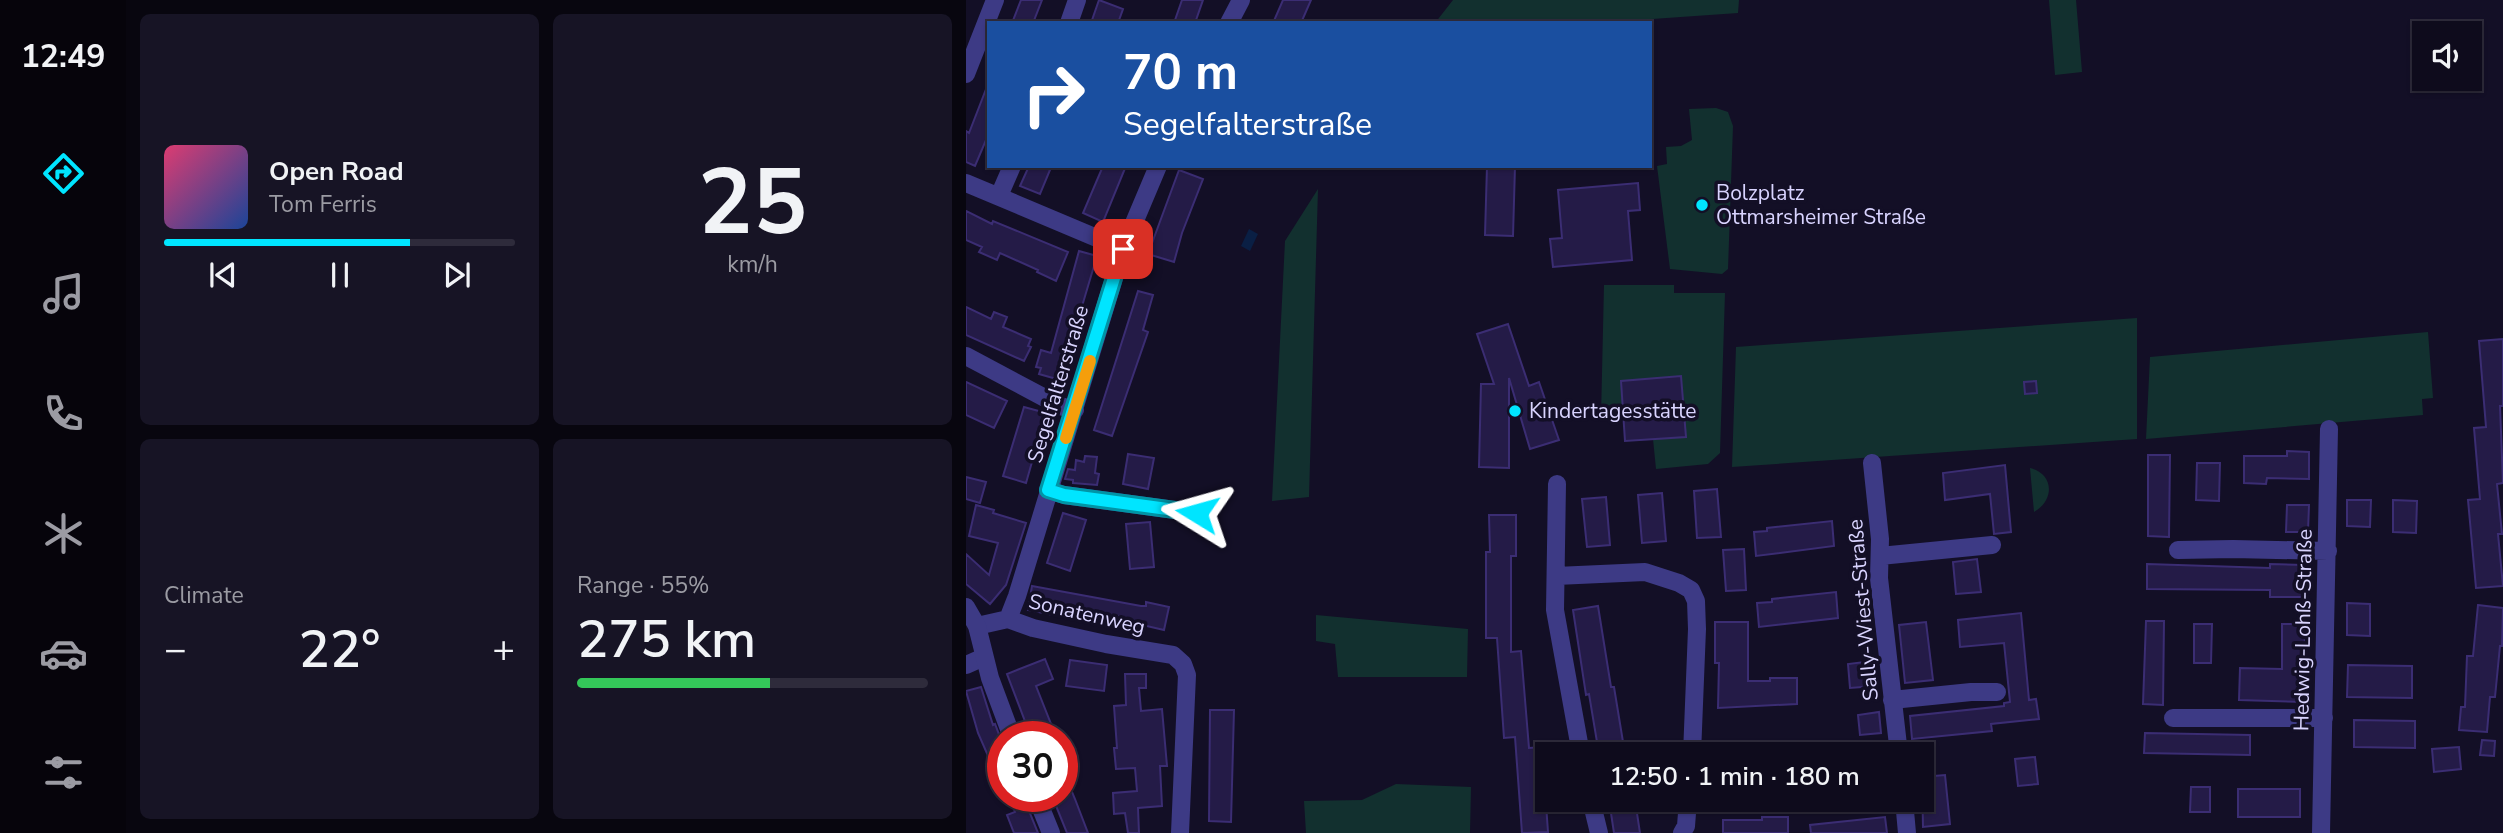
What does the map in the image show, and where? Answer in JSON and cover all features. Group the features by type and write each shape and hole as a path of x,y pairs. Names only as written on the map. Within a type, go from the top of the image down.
{"street":[{"path":"966,74 995,0"},
{"path":"1070,21 1077,0"},
{"path":"1230,21 1241,0"},
{"path":"999,196 1011,168"},
{"name":"Segelfalterstraße","path":"1008,619 1123,249 1157,168"},
{"path":"966,183 1123,249"},
{"path":"966,356 1060,406 1075,410"},
{"name":"Hedwig-Lohß-Straße","path":"2321,833 2329,429"},
{"name":"Sally-Wiest-Straße","path":"1872,463 1880,539 1879,578 1897,742"},
{"path":"1557,484 1555,610 1579,742"},
{"path":"1048,490 1064,495 1197,513"},
{"path":"1880,555 1992,545"},
{"path":"2178,550 2328,551"},
{"path":"1556,576 1645,572 1692,590 1696,601 1697,629 1692,742"},
{"path":"966,607 977,626 984,657 1006,721"},
{"name":"Sonatenweg","path":"977,626 1008,619 1033,628 1106,644 1173,655 1184,664 1187,675 1180,833"},
{"path":"966,665 984,657"},
{"path":"1892,700 1997,692"},
{"path":"2173,718 2324,718"},
{"path":"1042,812 1051,833"},
{"path":"1594,812 1599,833"},
{"path":"1682,833 1686,826 1687,812"},
{"path":"1905,812 1907,833"}],"green space":[{"path":"1453,0 1739,0 1738,13 1624,21 1437,21"},
{"path":"2049,0 2076,0 2082,72 2055,75"},
{"path":"1716,108 1728,112 1733,126 1728,269 1722,274 1670,269 1657,166 1667,164 1666,147 1681,146 1692,140 1689,109"},
{"path":"1318,189 1309,497 1272,501 1285,241"},
{"path":"1604,285 1674,285 1674,293 1725,293 1720,453 1708,464 1656,469 1653,439 1685,437 1681,376 1621,381 1624,418 1601,417"},
{"path":"2137,318 2137,439 1732,467 1736,347"},
{"path":"2428,332 2433,398 2422,399 2423,415 2146,439 2150,357"},
{"path":"2030,468 2044,476 2049,488 2046,501 2034,512"},
{"path":"1316,615 1468,629 1467,677 1338,677 1335,644 1316,641"},
{"path":"1396,784 1471,787 1470,833 1306,833 1304,801 1362,800"}],"water":[{"path":"1249,229 1258,234 1250,251 1241,246"}],"building":[{"path":"1021,0 1042,0 1034,21 1013,21"},
{"path":"1099,0 1123,9 1119,21 1092,21"},
{"path":"1182,0 1203,0 1196,21 1175,21"},
{"path":"1283,0 1311,0 1302,21 1274,21"},
{"path":"987,87 987,138 975,166 966,162 966,131 969,133"},
{"path":"1028,168 1050,170 1040,194 1020,186"},
{"path":"1102,168 1125,168 1103,222 1083,213"},
{"path":"1487,168 1515,168 1513,236 1485,235"},
{"path":"1179,170 1203,179 1174,262 1148,254"},
{"path":"1638,183 1640,210 1628,211 1632,260 1553,267 1550,239 1562,238 1558,190"},
{"path":"966,211 992,224 993,221 1068,252 1056,281 1000,253 997,260 979,252 982,247 966,240"},
{"path":"1079,251 1097,256 1060,380 1039,374 1041,368 1036,367 1041,350 1051,353"},
{"path":"1138,291 1153,295 1143,330 1148,332 1112,436 1094,430"},
{"path":"966,307 991,319 994,312 1007,317 1003,327 1031,339 1028,346 1031,347 1024,361 966,335"},
{"name":"Kindertagesstätte","path":"1508,324 1529,386 1539,382 1559,440 1530,449 1509,378 1509,468 1479,467 1481,384 1494,384 1477,334"},
{"path":"2503,339 2503,406 2500,406 2503,483 2497,484 2503,586 2476,588 2468,500 2480,499 2474,428 2486,427 2479,341"},
{"path":"1681,376 1686,437 1625,441 1621,381"},
{"path":"2036,381 2037,393 2025,394 2024,382"},
{"path":"966,382 1007,401 994,428 966,415"},
{"path":"1024,407 1046,413 1026,483 1003,476"},
{"path":"2287,451 2309,452 2309,479 2267,478 2266,484 2244,483 2244,456 2287,456"},
{"path":"1128,454 1154,458 1148,489 1123,484"},
{"path":"2148,455 2170,455 2169,537 2148,536"},
{"path":"1085,456 1097,457 1097,485 1073,483 1073,480 1065,479 1068,469 1075,470 1076,460 1084,462"},
{"path":"2197,463 2220,463 2219,501 2196,500"},
{"path":"2005,465 2011,532 1994,534 1990,494 1945,500 1943,473"},
{"path":"966,477 986,482 980,503 966,499"},
{"path":"1717,489 1721,537 1697,538 1694,491"},
{"path":"1662,493 1666,541 1642,543 1638,495"},
{"path":"1606,497 1610,545 1587,547 1582,499"},
{"path":"2347,500 2371,500 2370,527 2347,526"},
{"path":"2393,500 2417,501 2416,533 2393,532"},
{"path":"976,505 1026,523 1006,585 990,604 966,584 966,554 989,575 998,543 969,536"},
{"path":"2287,505 2309,505 2308,532 2286,532"},
{"path":"1063,513 1086,520 1070,571 1047,563"},
{"path":"1489,515 1516,515 1516,556 1511,556 1511,652 1521,651 1529,748 1535,748 1535,812 1547,812 1548,832 1522,833 1515,737 1504,738 1497,638 1486,638 1486,552 1490,552"},
{"path":"1832,521 1834,546 1756,556 1754,532 1767,531 1767,528"},
{"path":"1150,522 1154,567 1130,569 1126,524"},
{"path":"1744,549 1746,590 1726,591 1723,550"},
{"path":"1977,559 1981,592 1956,594 1953,562"},
{"path":"2147,564 2270,568 2270,564 2303,565 2302,597 2270,597 2270,590 2147,589"},
{"path":"1032,586 1141,606 1146,606 1146,602 1169,607 1164,630 1125,621 1124,617 1113,616 1113,619 1080,612 1079,620 1028,610"},
{"path":"1836,592 1838,618 1759,627 1757,603"},
{"path":"2347,603 2370,604 2370,636 2347,635"},
{"path":"2478,605 2503,608 2502,646 2495,697 2490,697 2487,732 2459,730 2461,707 2465,707 2467,656 2473,656"},
{"path":"1598,606 1623,742 1597,742 1589,694 1586,695 1573,610"},
{"path":"2021,613 2029,700 2036,699 2039,719 1991,724 1992,731 1912,739 1910,716 2004,706 2004,703 2010,702 2004,643 1960,647 1958,620"},
{"path":"2146,621 2164,621 2163,705 2143,704"},
{"path":"1715,622 1748,622 1748,681 1797,678 1797,704 1718,708 1719,663 1715,663"},
{"path":"1926,622 1933,680 1905,683 1899,625"},
{"path":"2194,624 2212,624 2211,663 2194,663"},
{"path":"2282,624 2305,624 2304,702 2239,700 2240,668 2282,669"},
{"path":"1045,659 1053,679 1036,686 1050,721 1025,721 1007,674"},
{"path":"1070,660 1107,665 1104,691 1066,686"},
{"path":"1872,661 1875,686 1850,688 1848,664"},
{"path":"2348,665 2412,666 2412,698 2347,697"},
{"path":"1125,674 1146,674 1146,688 1139,688 1141,711 1162,709 1167,766 1160,766 1162,806 1138,808 1139,833 1128,833 1125,813 1114,814 1113,793 1137,791 1135,768 1116,769 1114,706 1126,705"},
{"path":"981,687 992,721 987,721 987,754 978,733 966,691"},
{"path":"1210,710 1234,710 1231,822 1209,821"},
{"path":"1879,712 1881,733 1860,735 1858,715"},
{"path":"2354,720 2415,721 2415,748 2354,747"},
{"path":"2145,733 2250,735 2250,755 2144,753"},
{"path":"2482,740 2495,741 2494,756 2480,755"},
{"path":"2459,747 2461,769 2434,772 2432,749"},
{"path":"2035,757 2038,784 2018,786 2015,759"},
{"path":"1945,775 1950,824 1923,827 1923,812 1934,812 1934,776"},
{"path":"2191,787 2210,787 2210,812 2190,812"},
{"path":"2238,789 2300,789 2300,817 2238,817"},
{"path":"1078,807 1088,833 1067,833 1058,812 1078,812"},
{"path":"1029,812 1038,833 1014,833 1007,815"},
{"path":"1611,812 1637,812 1640,833 1614,833"},
{"path":"1762,817 1788,817 1788,833 1723,833 1723,820 1762,820"},
{"path":"1885,817 1887,833 1811,833 1810,825"}],"slow traffic":[{"path":"1066,438 1090,361"}],"place":[{"name":"Bolzplatz Ottmarsheimer Straße","path":"1702,205"},
{"name":"Kindertagesstätte","path":"1515,411"}],"route":[{"path":"1123,249 1048,490 1064,495 1197,513"}]}
